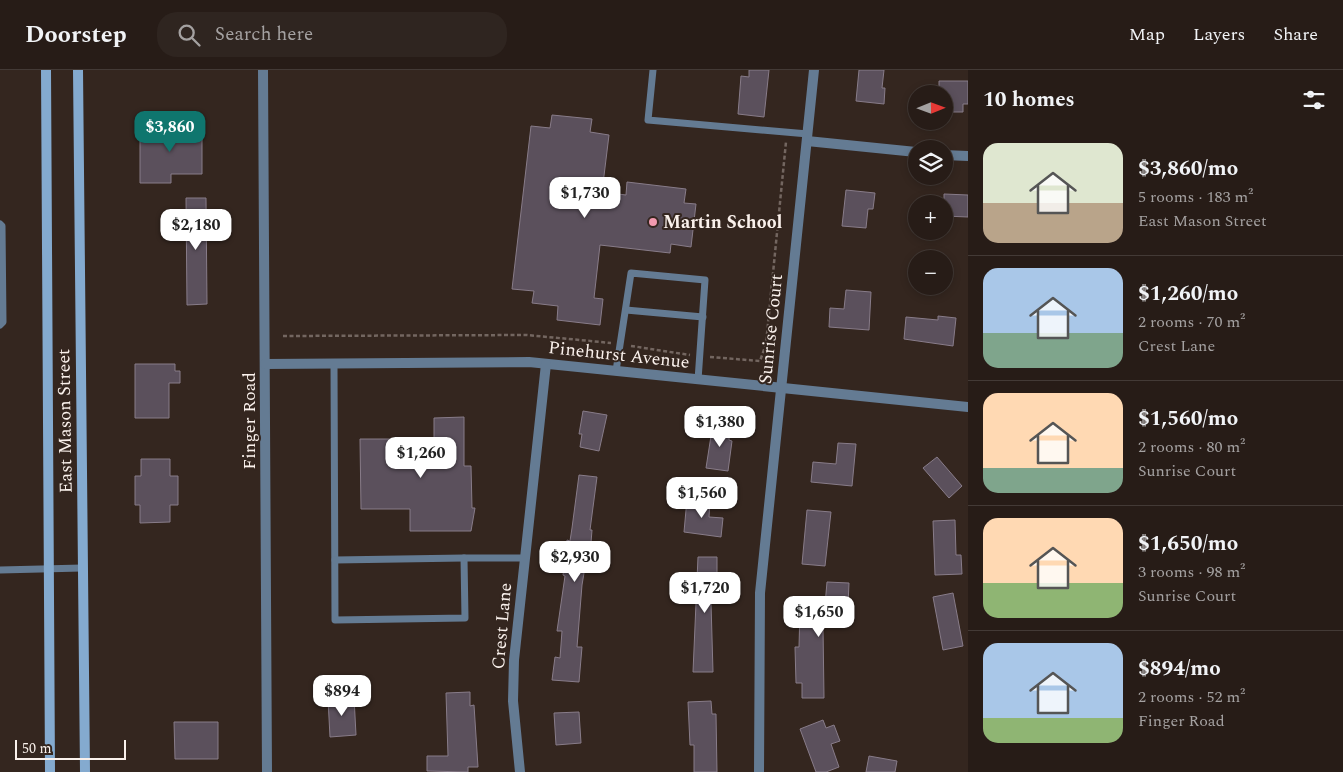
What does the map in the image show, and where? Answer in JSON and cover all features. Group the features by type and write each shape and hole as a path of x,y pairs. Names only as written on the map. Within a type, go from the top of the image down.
{"main road":[{"name":"East Mason Street","path":"46,70 50,772"},
{"name":"East Mason Street","path":"78,70 84,772"}],"street":[{"name":"Finger Road","path":"263,70 267,772"},
{"name":"Sunrise Court","path":"759,772 760,593 814,70"},
{"path":"807,137 908,151"},
{"path":"953,155 968,156"},
{"name":"Pinehurst Avenue","path":"265,364 546,364 968,407"},
{"name":"Crest Lane","path":"520,772 513,701 514,660 546,364"}],"lane":[{"path":"653,70 648,120 787,132 807,137"},
{"path":"0,224 2,226 1,277 3,322 0,325"},
{"path":"616,371 631,273 706,280 698,380"},
{"path":"626,310 703,317"},
{"path":"334,363 335,620 465,618 464,558"},
{"path":"335,560 525,558"},
{"path":"0,570 82,568"}],"path":[{"path":"283,336 527,335 620,344 700,356 760,361 766,344 787,132"}],"building":[{"path":"749,70 769,70 764,117 738,114 741,76 749,77"},
{"path":"859,70 884,70 882,88 885,88 884,104 856,101"},
{"path":"939,81 968,81 968,104 963,104 963,112 953,112 953,85 939,85"},
{"path":"552,115 592,119 590,132 609,135 602,192 626,195 627,182 686,189 684,203 696,204 691,247 671,244 670,253 600,245 594,298 603,299 600,325 557,320 558,306 532,303 534,291 512,289 531,126 550,128"},
{"path":"156,126 202,127 202,174 171,174 171,183 140,183 140,128 156,128"},
{"path":"846,190 875,193 873,209 868,209 866,228 842,226"},
{"path":"944,194 968,195 968,217 953,216 953,195"},
{"path":"186,198 206,198 207,304 187,305"},
{"path":"846,290 871,292 869,330 829,327 830,308 844,309"},
{"path":"938,316 956,318 953,346 904,339 906,317 938,320"},
{"path":"135,364 175,364 175,371 180,371 180,383 169,383 169,418 135,418"},
{"path":"583,411 607,415 599,451 580,447 582,434 579,434"},
{"path":"464,417 464,466 471,466 472,508 475,508 471,531 410,531 410,509 361,509 360,439 391,439 391,443 434,442 434,418"},
{"path":"713,423 730,425 729,440 732,441 728,471 706,468"},
{"path":"838,443 856,444 852,486 811,482 813,462 836,464"},
{"path":"937,457 962,486 949,498 923,468"},
{"path":"141,459 170,459 170,476 178,476 178,505 170,505 170,522 140,523 140,505 135,505 135,476 141,476"},
{"path":"579,475 597,477 590,530 592,530 591,543 589,543 582,585 577,647 582,647 579,682 552,680 555,657 560,658 562,631 557,631 565,576 563,575 567,540 570,541"},
{"path":"687,499 710,501 709,517 723,518 721,537 684,532"},
{"path":"807,510 831,512 825,566 802,564"},
{"path":"955,520 956,555 961,555 962,574 935,575 933,521"},
{"path":"698,557 717,557 717,595 715,603 711,603 713,672 693,672"},
{"path":"827,582 849,583 847,627 823,627 824,698 802,698 802,683 796,683 795,647 799,647 800,609 817,609 818,605 825,605"},
{"path":"953,593 963,646 943,650 933,597"},
{"path":"470,692 470,706 474,705 478,767 468,767 468,772 427,771 427,756 448,756 446,693"},
{"path":"354,697 356,735 330,737 328,699"},
{"path":"711,701 712,714 716,714 717,772 694,772 694,745 690,745 688,702"},
{"path":"579,712 581,743 556,745 554,713"},
{"path":"823,720 826,728 834,725 840,741 831,744 839,767 826,772 816,772 800,729"},
{"path":"174,722 218,722 218,759 175,759"},
{"path":"869,756 897,761 895,772 866,772"}],"place":[{"name":"Martin School","path":"653,222"}]}
